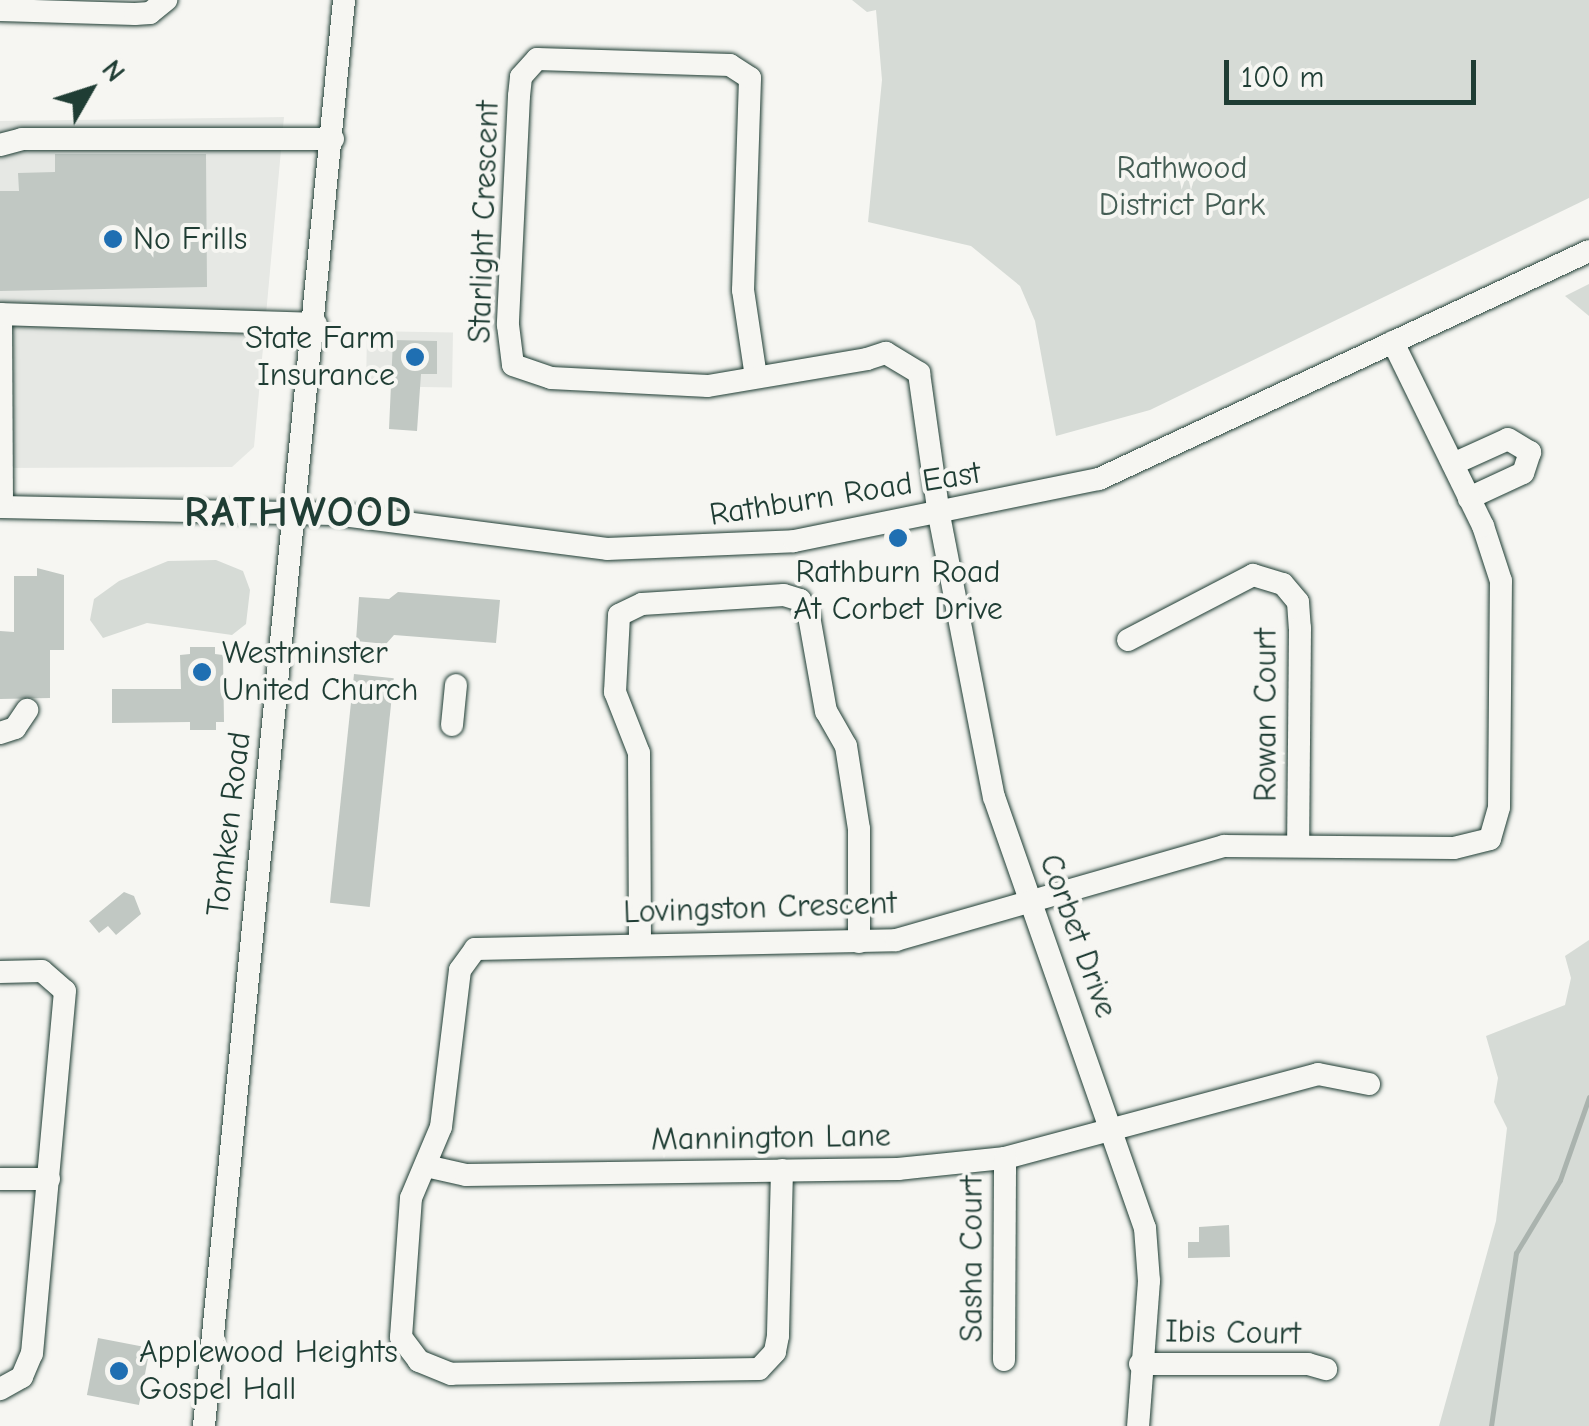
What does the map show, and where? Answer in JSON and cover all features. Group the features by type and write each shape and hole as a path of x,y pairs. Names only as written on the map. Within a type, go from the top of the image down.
{"street":[{"path":"0,10 135,14 166,0"},
{"name":"Tomken Road","path":"202,1423 293,513 316,324 344,0"},
{"name":"Starlight Crescent","path":"756,377 743,290 750,78 730,65 537,59 522,77 520,96 508,326 513,365 551,378 657,386 756,377 886,353 901,356 919,372 933,466"},
{"path":"0,145 22,139 333,138"},
{"name":"Rathburn Road East","path":"1,508 293,513 607,549 674,551 794,540 938,515 1100,479 1589,251"},
{"path":"1,508 1,314 316,324"},
{"name":"Lovingston Crescent","path":"782,1170 778,1336 768,1364 740,1371 451,1374 419,1361 398,1321 411,1198 426,1166 446,1103 466,957 499,945 896,940 1030,904 1184,854 1298,846 1466,847 1490,839 1497,828 1503,599 1491,545 1392,342"},
{"path":"1453,464 1508,438 1530,452 1524,472 1469,498"},
{"name":"Corbet Drive","path":"933,466 938,515 975,718 1030,904 1114,1129 1145,1228 1149,1281 1138,1426"},
{"name":"Rowan Court","path":"1128,640 1253,575 1283,584 1298,602 1298,846"},
{"path":"640,944 639,753 615,692 619,615 642,604 784,595 800,600 810,616 826,711 846,746 859,829 858,942"},
{"path":"452,725 456,684"},
{"path":"0,733 14,728 27,710"},
{"path":"0,972 42,971 65,991 32,1353 22,1377 0,1390"},
{"name":"Mannington Lane","path":"426,1166 466,1176 782,1170 1005,1158 1318,1074 1369,1084"},
{"name":"Sasha Court","path":"1004,1360 1005,1158"},
{"path":"0,1179 49,1179"},
{"name":"Ibis Court","path":"1140,1364 1308,1364 1326,1370"}],"shaded area":[{"path":"284,117 254,447 232,467 0,468 0,121"},
{"path":"367,331 453,333 452,387 366,386"}],"green space":[{"name":"Rathwood District Park","path":"852,0 1589,0 1589,198 1150,410 1056,436 1035,321 1020,286 971,246 868,222 882,80 876,10 867,12"},
{"path":"1589,284 1589,316 1565,296"},
{"path":"216,560 243,571 250,590 246,624 232,635 147,623 103,638 90,620 94,599 119,581 168,561"},
{"path":"1589,940 1589,1426 1439,1426 1496,1221 1507,1128 1494,1102 1498,1078 1486,1036 1565,1005 1571,978 1565,956"}],"building":[{"name":"No Frills","path":"55,154 206,154 207,287 0,291 0,191 19,191 18,173 55,172"},
{"path":"393,340 437,341 437,374 421,374 417,431 389,429"},
{"path":"37,568 64,575 64,650 50,650 50,698 0,699 0,631 14,632 14,576 37,576"},
{"path":"398,592 500,600 496,643 394,635 386,644 356,641 359,597 389,599"},
{"name":"Westminster United Church","path":"190,647 215,647 215,654 223,655 224,722 216,722 216,730 190,730 190,722 112,723 112,689 181,689 180,655 190,654"},
{"path":"354,674 394,678 370,907 330,903"},
{"path":"124,892 134,896 141,914 116,935 108,926 99,933 89,921"},
{"path":"1229,1225 1230,1257 1188,1258 1188,1242 1199,1242 1199,1227"},
{"name":"Applewood Heights Gospel Hall","path":"98,1338 150,1348 139,1405 87,1395"}],"waterway":[{"path":"1491,1426 1516,1253 1560,1180 1589,1097"}],"place":[{"name":"No Frills","path":"113,239"},
{"name":"State Farm Insurance","path":"415,357"},
{"name":"Rathburn Road At Corbet Drive","path":"898,538"},
{"name":"Westminster United Church","path":"202,672"},
{"name":"Applewood Heights Gospel Hall","path":"119,1371"}],"district":[{"name":"RATHWOOD","path":"299,513"}]}
